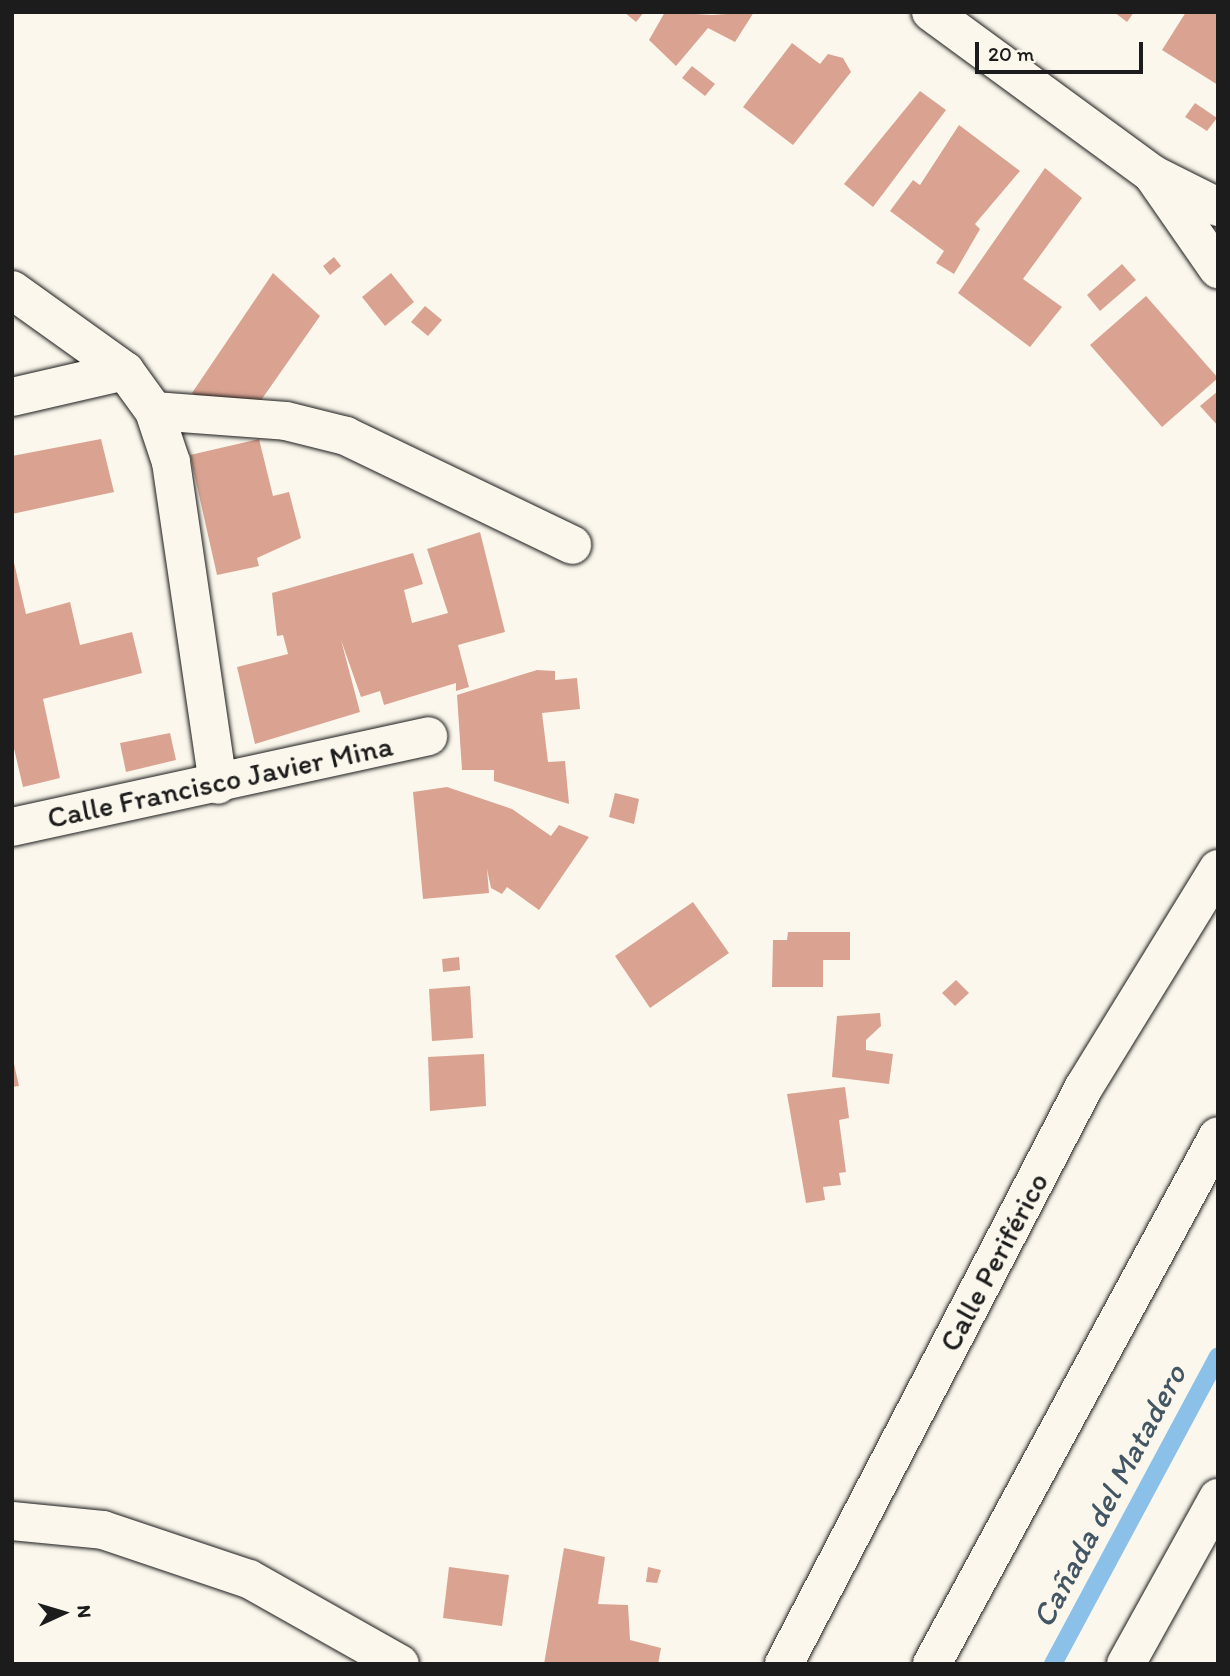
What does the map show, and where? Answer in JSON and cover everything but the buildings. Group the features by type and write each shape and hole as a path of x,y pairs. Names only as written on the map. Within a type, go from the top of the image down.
{"main road":[{"path":"931,12 1152,174 1218,207"},
{"path":"1152,174 1218,269"},
{"path":"12,290 125,371 154,411 171,462 218,785"},
{"path":"12,397 125,371"},
{"path":"154,411 286,421 346,436 572,545"},
{"name":"Calle Francisco Javier Mina","path":"12,827 218,785 428,736"},
{"name":"Calle Periférico","path":"784,1664 1084,1087 1218,869"},
{"path":"932,1664 1218,1136"},
{"path":"1126,1664 1218,1497"},
{"path":"12,1521 103,1530 249,1579 400,1664"}],"waterway":[{"name":"Cañada del Matadero","path":"1053,1664 1218,1356"}]}
